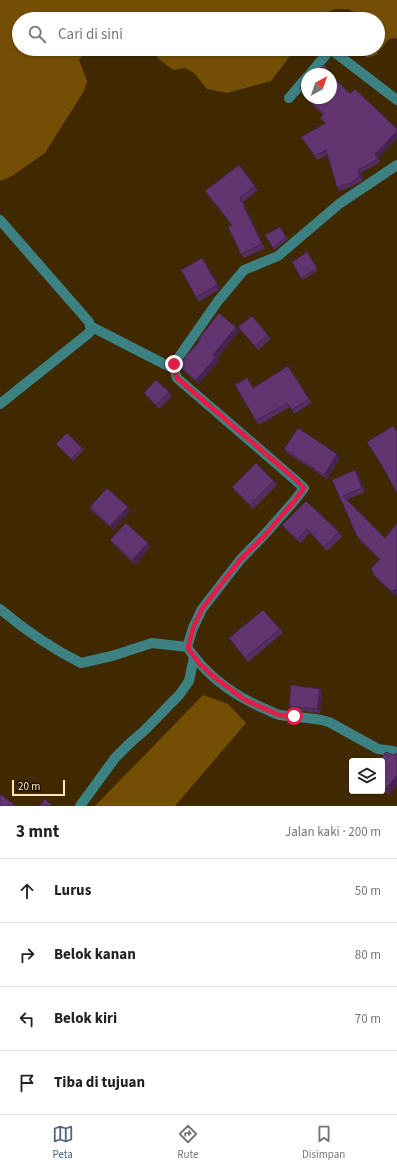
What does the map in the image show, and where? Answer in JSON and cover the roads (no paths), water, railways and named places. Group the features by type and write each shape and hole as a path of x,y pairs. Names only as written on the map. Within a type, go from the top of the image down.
{"street":[{"path":"315,68 325,56"},
{"path":"341,56 397,100"},
{"path":"289,98 301,84"},
{"path":"188,648 193,628 202,609 240,560 266,534 304,488 177,378 174,364 218,301 244,270 278,256 339,204 397,165"},
{"path":"0,220 89,322 91,329 89,333 0,404"},
{"path":"90,326 174,369"},
{"path":"0,609 30,634 57,651 81,663 112,656 152,642 188,648 194,657 214,677 245,700 279,715 320,719 329,722 378,749 393,751 397,754"},
{"path":"80,806 115,758 180,694 189,681 194,657"}]}
